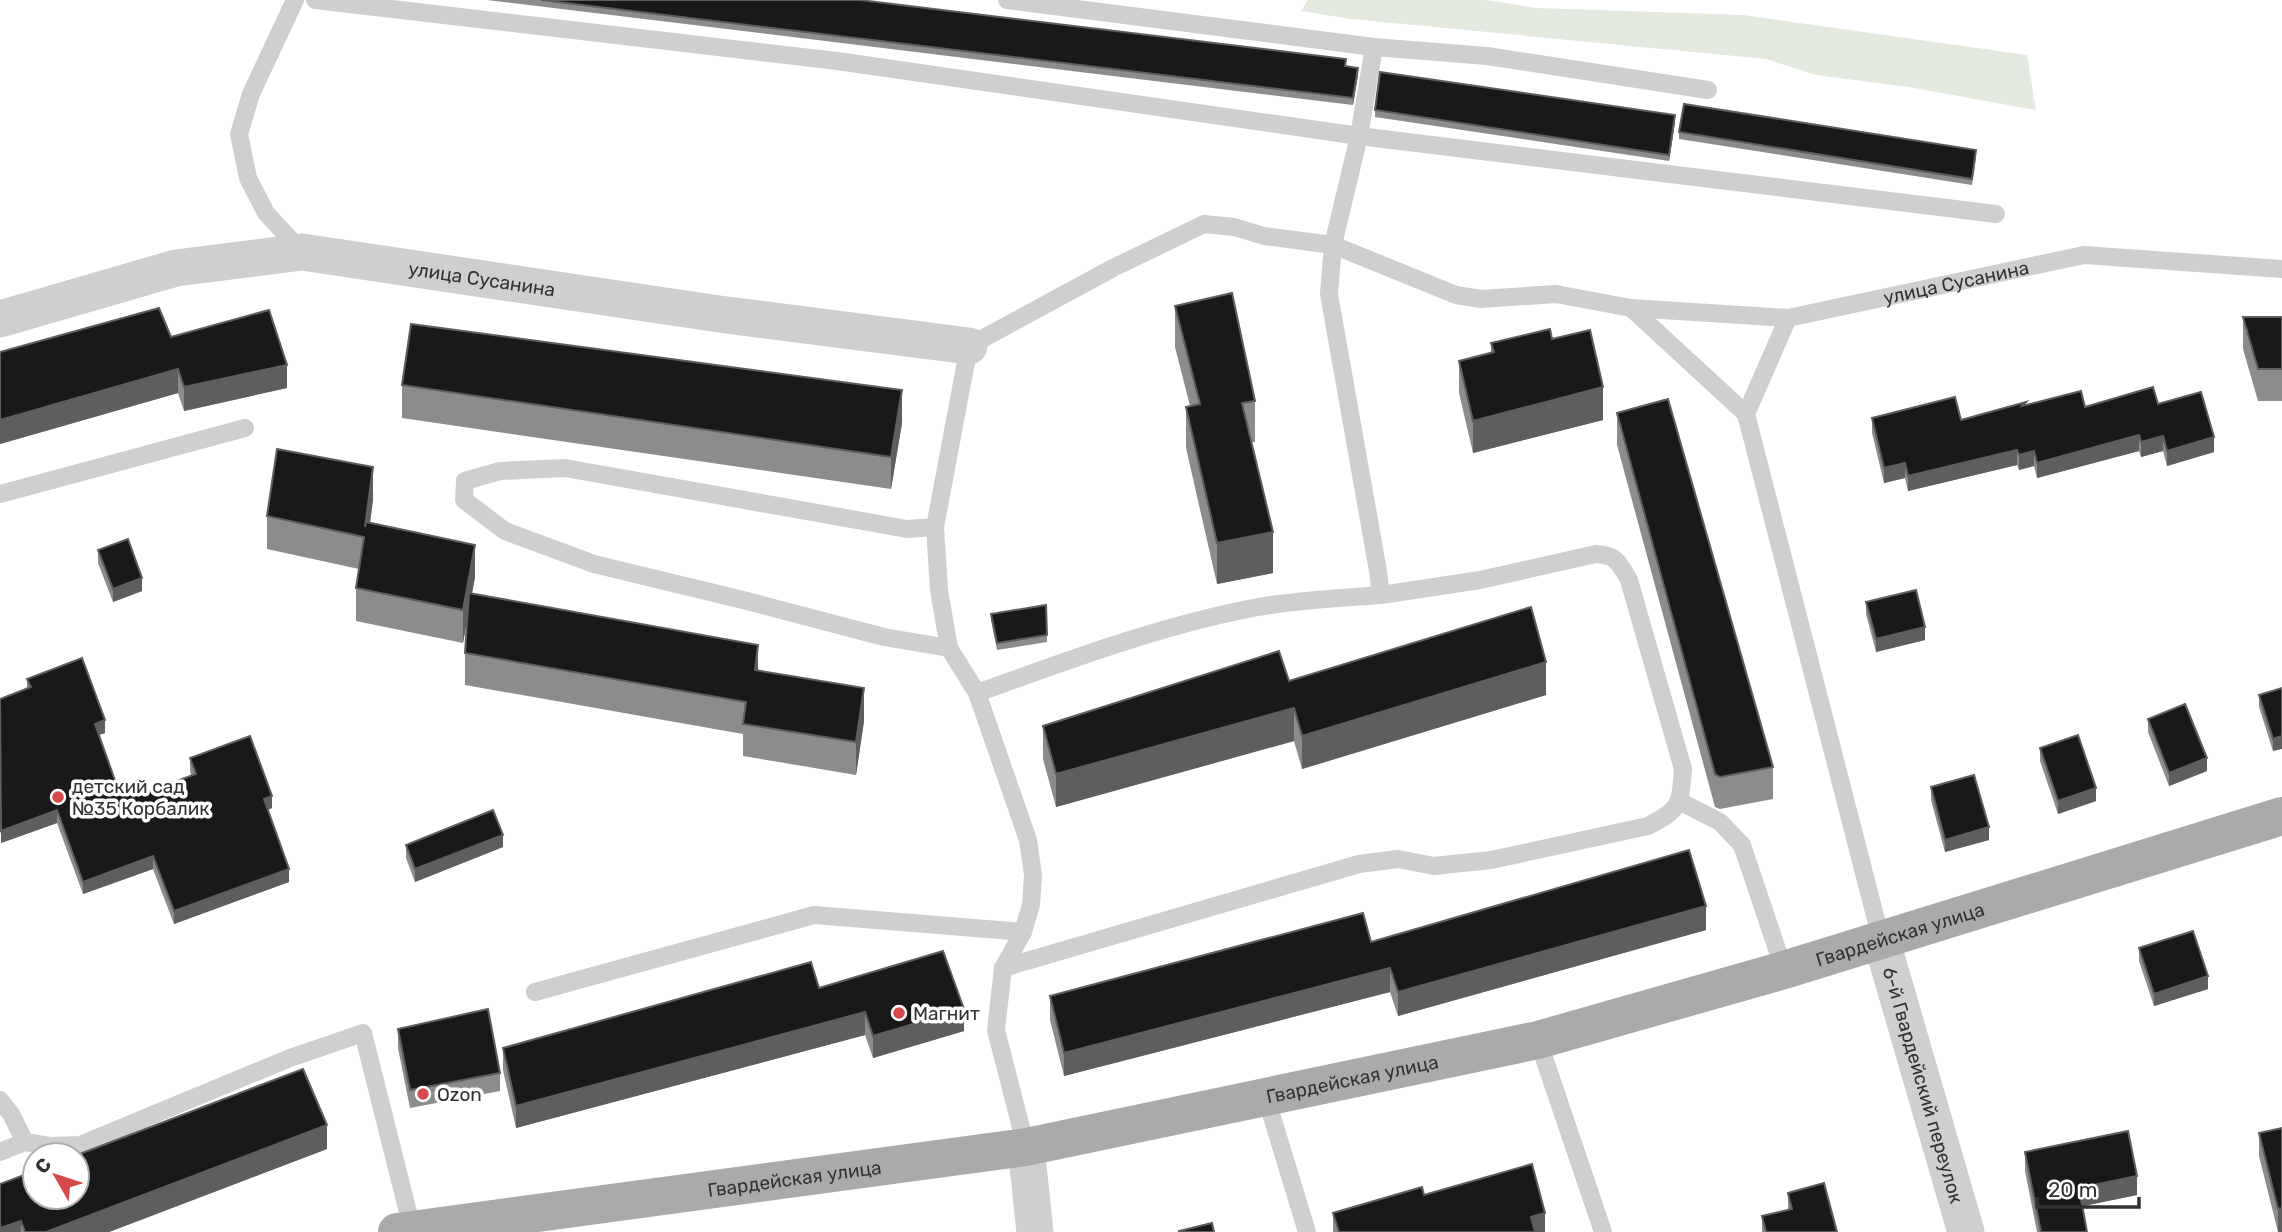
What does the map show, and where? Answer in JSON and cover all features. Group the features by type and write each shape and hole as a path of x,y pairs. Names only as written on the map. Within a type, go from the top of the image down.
{"main road":[{"name":"Гвардейская улица","path":"405,1230 1026,1147 1538,1040 1784,970 2282,816"}],"street":[{"name":"улица Сусанина","path":"0,319 176,268 302,252 719,314 969,346"},
{"name":"6-й Гвардейский переулок","path":"1881,939 1966,1232"},
{"path":"1026,1147 1035,1232"}],"lane":[{"path":"295,0 251,94 239,134 248,178 267,213 302,252"},
{"path":"315,0 837,61 1359,136 1996,214"},
{"path":"1007,0 1374,47 1486,56 1708,90"},
{"path":"1374,47 1359,136 1333,245 1329,294 1381,595"},
{"name":"улица Сусанина","path":"969,346 1113,268 1205,224 1234,227 1264,236 1333,245 1456,295 1481,299 1556,294 1631,308 1788,318 2084,255 2282,269"},
{"path":"1631,308 1746,414 1881,939"},
{"path":"1746,414 1788,318"},
{"path":"969,346 935,527 939,590 949,648 977,693 1028,840 1033,876 1032,895 1023,932 1003,968 996,1030 1026,1147"},
{"path":"0,494 245,428"},
{"path":"935,527 906,529 565,468 500,471 466,481 464,500 505,531 594,564 884,637 949,648"},
{"path":"977,693 1082,655 1187,623 1261,606 1381,595 1480,580 1597,554 1609,555 1619,562 1629,580 1683,769 1681,797 1671,814 1648,825 1491,860 1434,866 1398,859 1359,864 1003,968"},
{"path":"1678,801 1720,822 1742,845 1784,970"},
{"path":"535,992 814,915 1023,932"},
{"path":"90,1141 290,1058 363,1033 405,1230"},
{"path":"1538,1040 1603,1232"},
{"path":"1266,1097 1307,1232"},
{"path":"0,1100 11,1114 24,1141"},
{"path":"0,1152 21,1144"}],"shaded area":[{"path":"1308,0 1485,0 1537,8 1743,15 2027,55 2036,110 1909,87 1816,75 1766,59 1351,19 1301,11"}],"building":[{"path":"541,0 860,0 1346,59 1345,66 1358,68 1353,98"},
{"path":"1380,72 1675,115 1669,155 1375,110"},
{"path":"1684,104 1976,150 1972,179 1679,132"},
{"path":"1232,293 1255,401 1242,403 1273,532 1217,543 1186,407 1200,404 1175,306"},
{"path":"159,308 171,337 269,310 287,365 184,387 178,369 0,420 0,352"},
{"path":"2243,317 2282,317 2282,369 2258,369"},
{"path":"411,324 902,390 891,457 402,385"},
{"path":"1550,329 1552,339 1590,330 1603,387 1473,421 1459,361 1494,352 1491,343"},
{"path":"2153,387 2158,404 2201,392 2214,437 2167,451 2163,436 2141,442 2139,435 2037,463 2034,451 2019,455 2017,450 1908,476 1905,463 1884,468 1872,418 1955,397 1961,420 2026,402 2022,406 2081,391 2085,407"},
{"path":"1668,399 1773,767 1720,777 1715,774 1617,413"},
{"path":"277,449 373,467 365,527 366,522 475,545 463,610 356,588 364,537 267,516"},
{"path":"128,539 142,578 113,589 98,550"},
{"path":"1916,590 1925,627 1876,639 1866,602"},
{"path":"469,593 758,645 755,670 864,688 856,742 743,724 746,702 465,653"},
{"path":"1046,605 1047,635 997,643 991,614"},
{"path":"1531,607 1546,662 1302,736 1294,708 1056,774 1043,726 1279,651 1289,681"},
{"name":"детский сад №35 Корбалик","path":"82,658 105,720 95,724 117,786 128,782 133,797 196,774 190,758 250,736 272,796 264,799 289,869 174,911 153,856 83,882 57,810 1,831 0,699 31,687 27,679"},
{"path":"2282,688 2282,736 2273,739 2259,695"},
{"path":"2185,704 2207,758 2169,773 2148,719"},
{"path":"2078,735 2096,788 2058,801 2040,748"},
{"path":"1974,775 1989,827 1945,840 1931,787"},
{"path":"493,810 503,835 415,869 406,845"},
{"path":"1689,850 1706,906 1398,992 1390,968 1064,1053 1050,996 1363,913 1371,942"},
{"path":"2193,931 2208,976 2154,994 2139,948"},
{"path":"943,951 964,1009 873,1036 865,1012 516,1106 503,1048 811,962 819,988"},
{"path":"488,1009 500,1073 410,1090 398,1029"},
{"path":"303,1069 327,1125 46,1232 25,1232 21,1221 0,1228 0,1184 21,1176 21,1211 91,1211 91,1150"},
{"path":"2282,1128 2282,1208 2278,1209 2259,1133"},
{"path":"2128,1131 2137,1176 2079,1188 2087,1232 2041,1232 2025,1152"},
{"path":"1532,1164 1545,1213 1531,1217 1535,1232 1339,1232 1333,1213 1422,1187 1424,1195"},
{"path":"1824,1183 1837,1232 1766,1232 1762,1216 1792,1209 1788,1193"},
{"path":"1212,1223 1214,1232 1179,1232 1179,1231"}],"place":[{"name":"детский сад №35 Корбалик","path":"58,797"},
{"name":"Магнит","path":"899,1013"},
{"name":"Ozon","path":"423,1094"}]}
